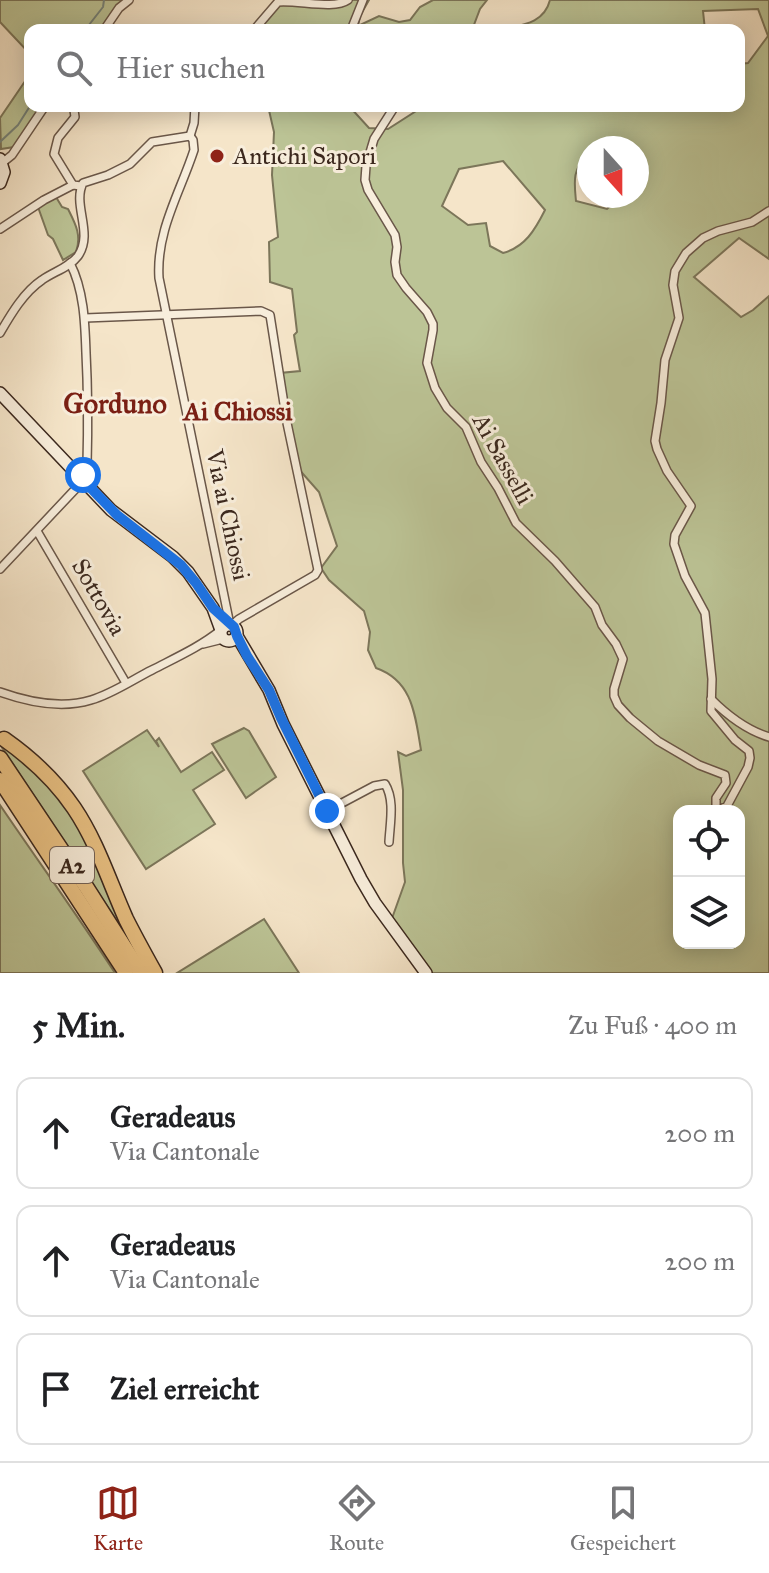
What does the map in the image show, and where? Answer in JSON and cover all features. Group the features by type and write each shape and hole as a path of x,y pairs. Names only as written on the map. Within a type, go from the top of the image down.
{"highway":[{"path":"4,739 40,767 74,808 91,837 127,920 155,973"},
{"name":"A2","path":"0,758 141,973"},
{"name":"A2","path":"0,780 126,973"}],"main road":[{"path":"0,183 4,172 1,161"},
{"path":"1,397 117,515 181,565 196,583 269,690 375,903 426,973"}],"street":[{"path":"108,24 129,0"},
{"path":"259,24 278,2 337,5 348,0"},
{"path":"353,24 363,0"},
{"path":"1,161 12,155 41,112"},
{"path":"0,333 37,283 70,263 78,256 82,246 84,230 77,185 54,155 58,138 75,117 74,112"},
{"name":"Via ai Chiossi","path":"195,112 190,136 194,152 166,223 159,278 229,633"},
{"name":"Ai Sasselli","path":"391,112 374,139 365,180 395,235 397,275 433,324 427,357 431,377 443,402 466,427 481,462 516,523 558,563 593,603 602,625 622,656 623,663 614,692 618,705 658,741 699,765 725,775 726,783 716,805"},
{"path":"0,229 44,200 130,164 152,142 190,136"},
{"path":"728,805 748,767 750,754 710,708 712,679 705,613 685,576 674,544 675,535 691,506 667,471 655,441 665,360 679,318 673,278 678,264 703,238 752,222 769,211"},
{"path":"0,569 82,479 87,465 85,318 76,274 70,263"},
{"path":"0,692 38,702 77,703 95,699 229,633 239,619 315,575 318,570 268,313 85,318"},
{"name":"Sottovia","path":"37,531 126,683"},
{"path":"213,608 224,600"},
{"path":"711,699 748,730 769,737"},
{"path":"327,811 374,786 385,784 391,802 389,842"}],"green space":[{"path":"0,0 128,0 109,24 24,24 24,48 0,22"},
{"path":"279,0 369,0 358,24 259,24"},
{"path":"433,0 487,0 474,24 362,24 379,16 399,22 410,20 420,7"},
{"path":"550,0 769,0 769,259 739,238 694,277 741,317 769,296 769,973 426,973 390,924 405,882 403,790 398,752 406,756 421,750 414,712 405,690 398,681 376,668 368,650 370,632 364,611 329,580 321,568 337,546 319,492 296,466 280,373 300,371 294,335 297,332 292,289 270,282 269,242 278,237 272,175 274,132 269,112 354,112 369,128 388,129 415,112 745,112 745,63 768,36 758,9 703,11 704,24 526,24 537,19","holes":["503,161 545,210 523,242 503,253 490,246 486,223 468,225 442,206 459,169"]},
{"path":"24,83 24,112 39,112 14,147 1,149 0,118"},
{"path":"56,197 62,207 68,209 78,235 76,252 63,260 48,235 38,207"},
{"path":"244,728 249,731 276,777 246,798 212,744"},
{"path":"147,730 159,747 156,741 159,738 181,772 212,752 224,770 193,790 215,824 146,869 83,771"},
{"path":"1,746 11,746 73,812 133,945"},
{"path":"0,805 87,931 115,973 0,973"},
{"path":"264,919 299,973 177,973"}],"waterway":[{"name":"Gorduno","path":"90,24 103,7 104,0"},
{"name":"Gorduno","path":"0,142 26,112"}],"place":[{"name":"Antichi Sapori","path":"217,156"}],"district":[{"name":"Gorduno","path":"115,403"},
{"name":"Ai Chiossi","path":"238,411"}],"route":[{"path":"83,475 80,477 117,515 188,572 213,608 237,631 327,811"}]}
